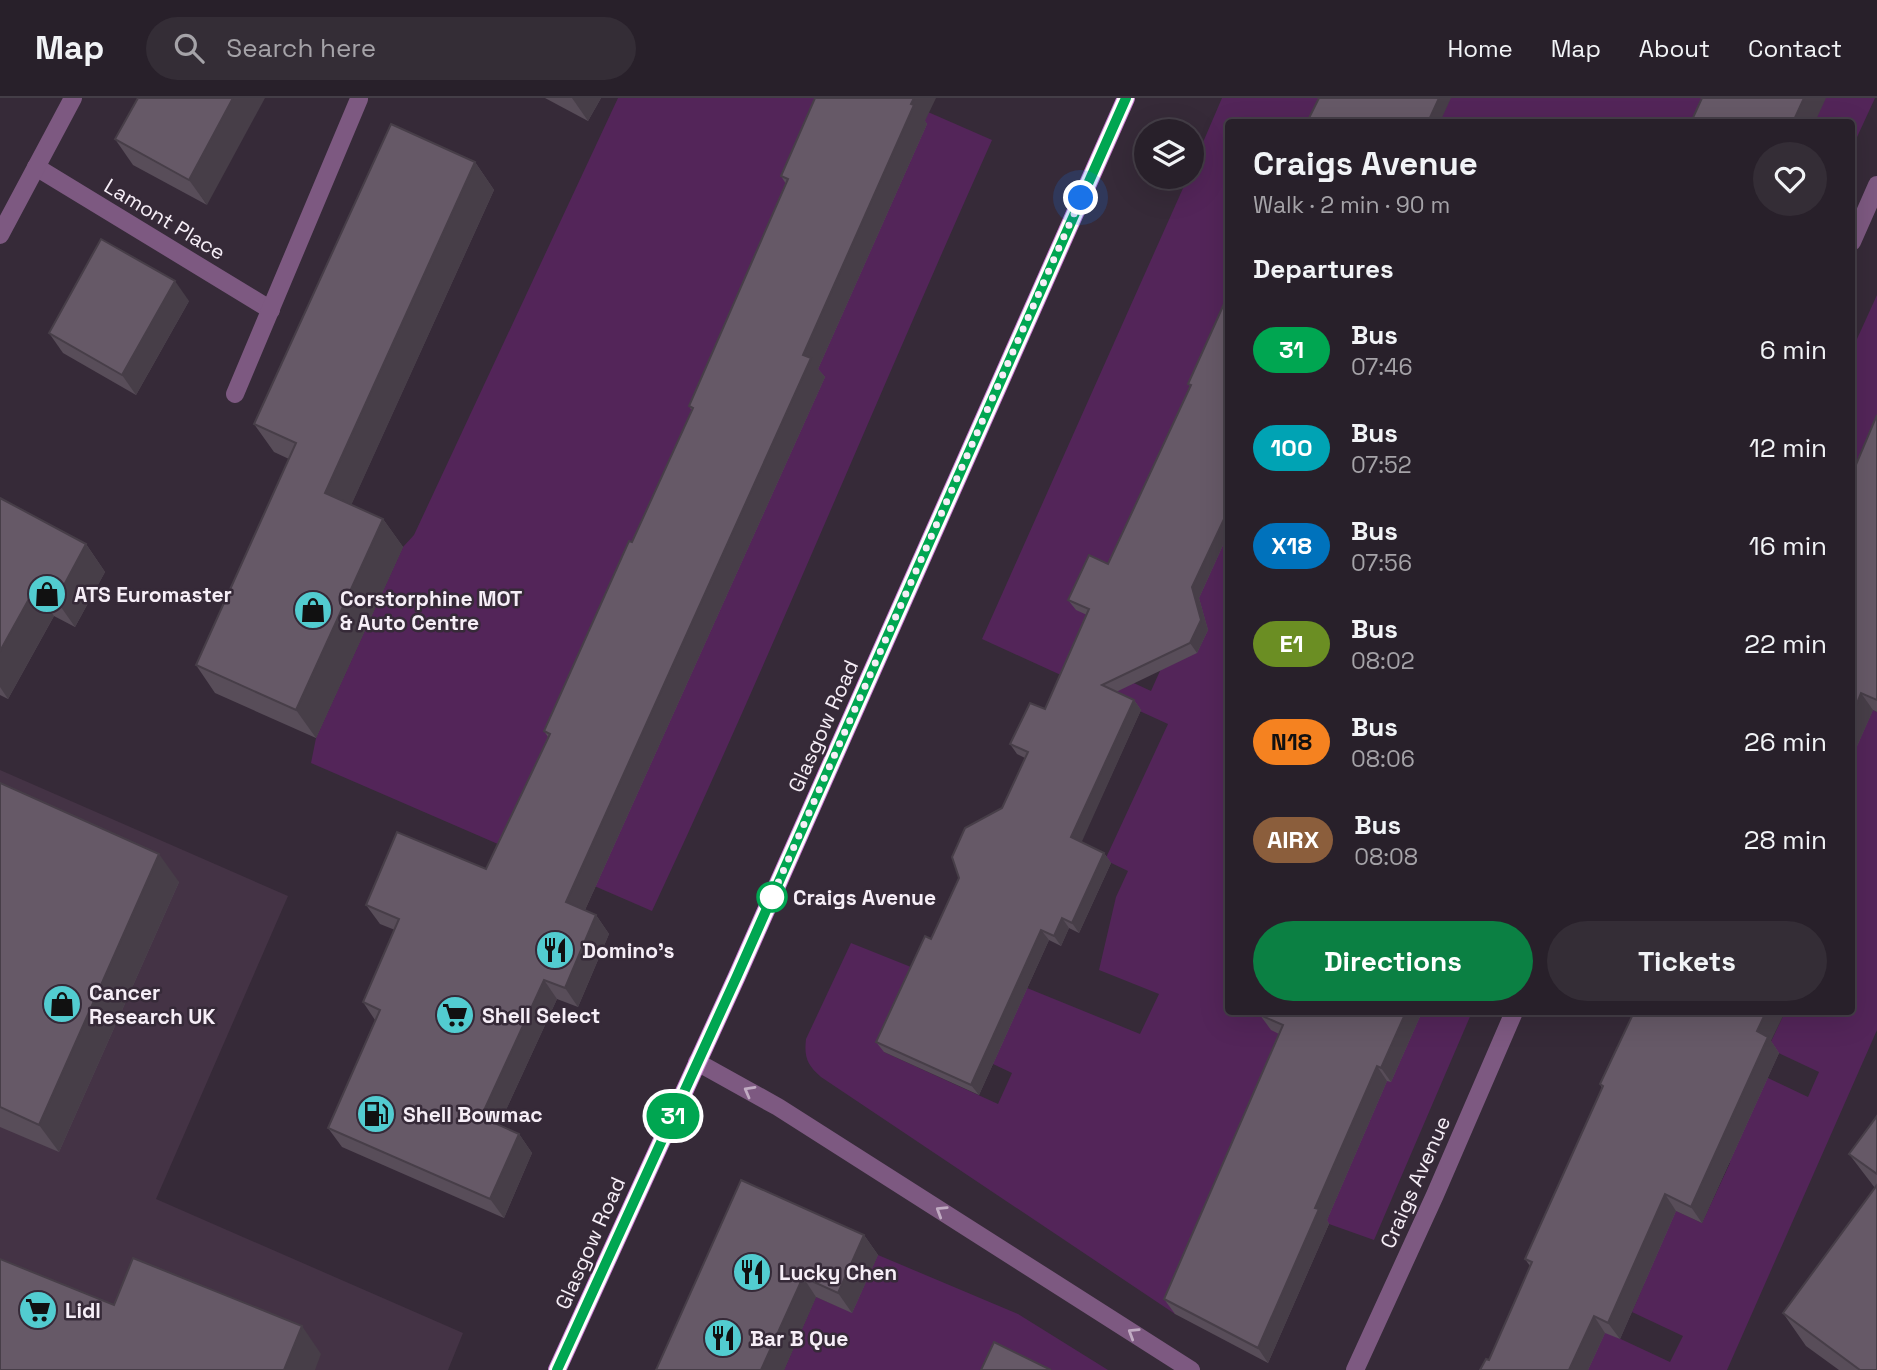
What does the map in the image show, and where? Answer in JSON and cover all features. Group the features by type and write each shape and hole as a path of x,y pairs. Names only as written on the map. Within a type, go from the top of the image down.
{"main road":[{"name":"Glasgow Road","path":"557,1370 1126,98"}],"street":[{"path":"0,235 73,98"},
{"path":"235,394 359,99"},
{"name":"Lamont Place","path":"36,167 271,310"},
{"path":"1855,235 1877,185"},
{"name":"Craigs Avenue","path":"1355,1370 1513,1015"},
{"path":"697,1062 778,1107 1191,1370"}],"shaded area":[{"path":"618,98 896,98 992,140 739,720 652,911 311,763 316,738 403,547 414,535"},
{"path":"1222,98 1875,98 1855,141 1855,119 1225,119 1225,1015 1471,1015 1374,1240 1329,1224 1175,1314 812,1069 806,1056 806,1039 851,943 921,971 884,1052 998,1104 1012,1073 993,1064 983,970 1140,1034 1159,994 1099,970 1116,897 1128,871 1105,860 1168,724 982,639 1183,189 1204,189 1204,140","holes":["1097,620 1168,653 1151,691 1080,658"]},
{"path":"1877,295 1877,666 1855,656 1855,343"},
{"path":"1873,710 1877,712 1877,1030 1727,1370 1585,1370 1535,1299 1670,1362 1683,1336 1632,1312 1644,1284 1585,1168 1702,1223 1730,1163 1675,1137 1768,1078 1808,1097 1819,1072 1768,1048 1784,1015 1855,1015 1855,749"},
{"path":"0,770 288,896 156,1199 463,1333 448,1370 0,1370"},
{"path":"878,1255 1018,1314 1108,1370 784,1370 816,1297 852,1312"}],"building":[{"path":"138,98 233,98 189,180 115,139"},
{"path":"815,98 914,98 911,104 914,105 803,355 811,358 566,902 596,915 565,988 544,980 481,1117 519,1134 490,1199 328,1128 380,1010 363,1002 399,919 366,905 397,832 486,869 550,734 544,731 629,541 632,542 693,408 689,406 788,179 781,176"},
{"path":"1319,98 1439,98 1429,119 1308,119"},
{"path":"1702,98 1804,98 1794,119 1692,119"},
{"path":"391,124 475,162 325,493 383,519 296,710 196,665 296,443 254,424"},
{"path":"101,239 175,281 122,375 49,333"},
{"path":"1225,302 1225,517 1192,587 1201,620 1190,643 1102,685 1134,700 1071,837 1104,853 1072,923 1062,918 1054,936 1041,930 971,1085 876,1042 925,936 931,939 959,878 952,857 965,828 1002,808 1028,752 1010,744 1030,703 1045,709 1089,609 1068,600 1089,555 1108,564 1191,385 1188,384"},
{"path":"1877,415 1877,700 1861,693 1855,708 1855,467"},
{"path":"0,498 86,544 56,600 35,588 0,651"},
{"name":"Cancer Research UK","path":"0,783 159,854 39,1125 0,1107"},
{"path":"1260,1015 1405,1015 1381,1068 1377,1066 1315,1208 1319,1209 1258,1348 1164,1299 1283,1025"},
{"path":"1633,1015 1765,1015 1757,1031 1768,1037 1691,1207 1665,1194 1608,1323 1594,1316 1569,1370 1480,1370 1486,1359 1489,1360 1532,1262 1525,1259 1603,1086 1600,1084"},
{"path":"1877,1116 1877,1174 1849,1154"},
{"path":"741,1180 864,1235 838,1293 803,1277 761,1370 656,1370"},
{"path":"1877,1185 1877,1370 1860,1370 1783,1313"},
{"name":"Lidl","path":"133,1258 302,1326 284,1370 0,1370 0,1259 114,1305"},
{"path":"994,1342 1051,1370 981,1370"}],"bus line":[{"name":"31","path":"557,1370 737,976 1126,98"}],"place":[{"name":"ATS Euromaster","path":"47,594"},
{"name":"Corstorphine MOT & Auto Centre","path":"313,610"},
{"name":"Craigs Avenue","path":"772,897"},
{"name":"Domino's","path":"555,950"},
{"name":"Cancer Research UK","path":"62,1004"},
{"name":"Shell Select","path":"455,1015"},
{"name":"Shell Bowmac","path":"376,1114"},
{"name":"Lucky Chen","path":"752,1272"},
{"name":"Lidl","path":"38,1310"},
{"name":"Bar B Que","path":"723,1338"}],"route":[{"path":"772,897 770,901 1081,198"}]}
